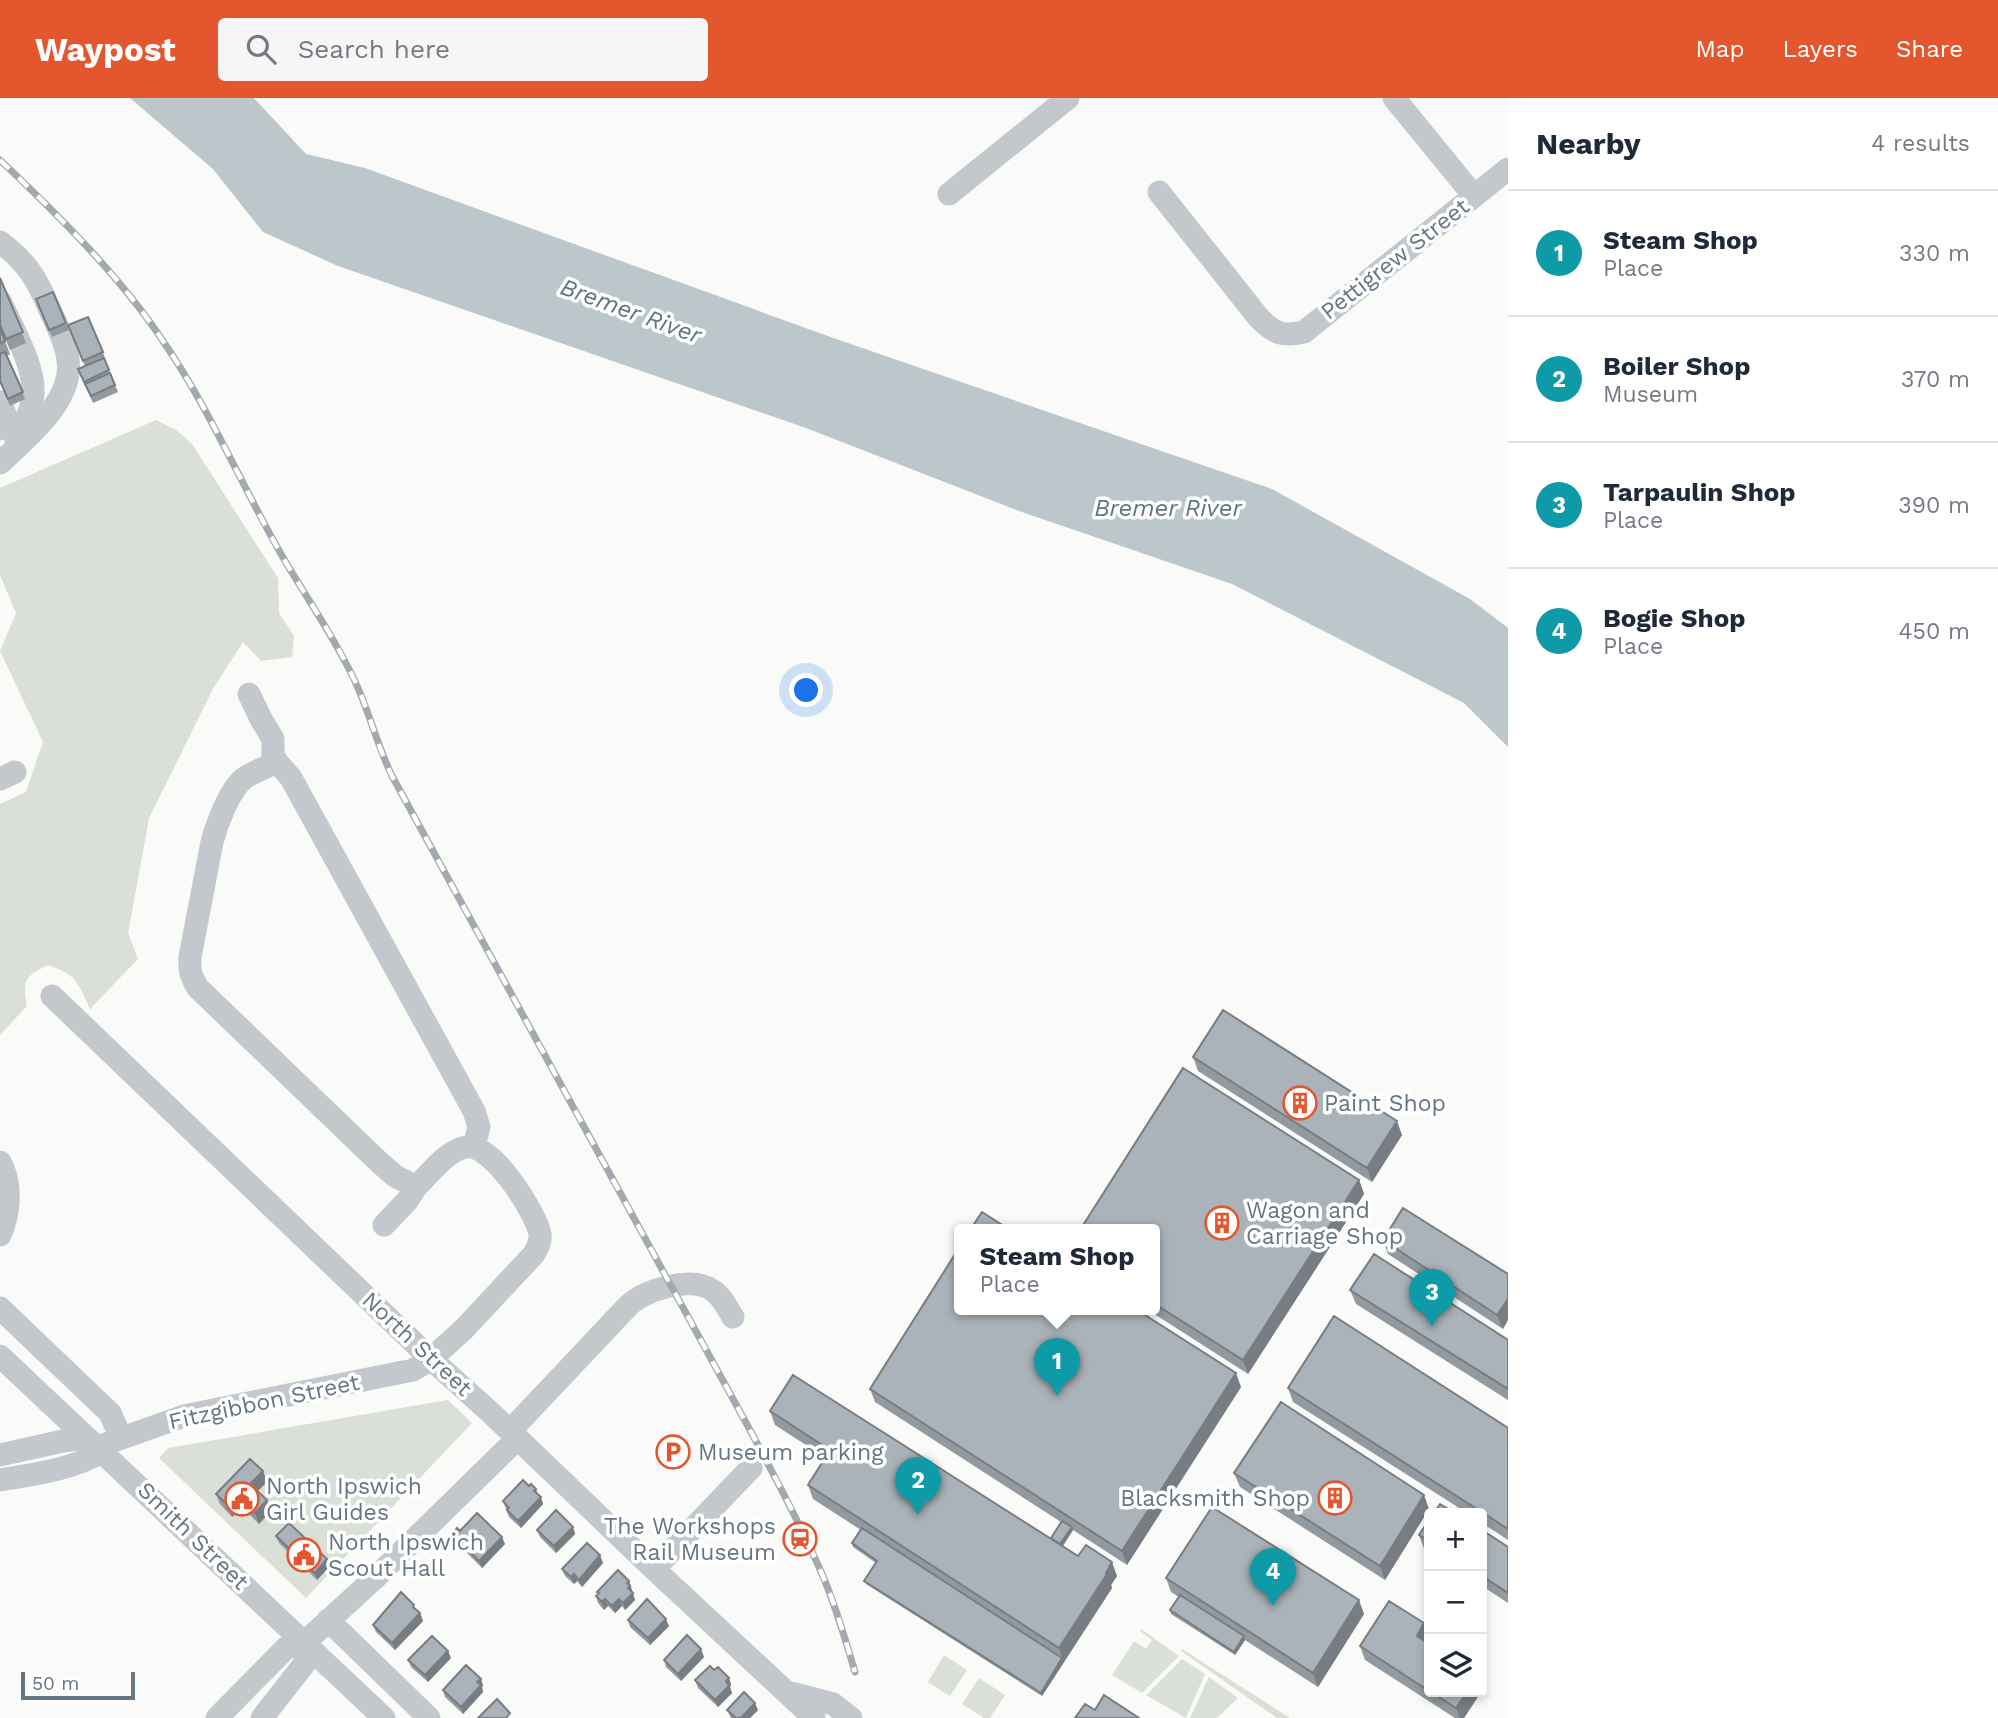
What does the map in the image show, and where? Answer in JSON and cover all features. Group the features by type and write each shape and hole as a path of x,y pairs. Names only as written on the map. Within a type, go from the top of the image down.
{"street":[{"path":"949,194 1068,98"},
{"path":"1394,98 1474,196"},
{"name":"Pettigrew Street","path":"1159,192 1259,318 1277,333 1291,335 1304,331 1508,169"},
{"path":"0,242 20,258 36,278 60,334 69,363 66,383 57,403 0,463"},
{"path":"0,301 28,367 33,390 31,404 19,435 0,463"},
{"path":"0,402 8,418 0,429"},
{"path":"249,694 273,739 273,755 291,778 474,1111 479,1126 474,1147 456,1150 416,1187 407,1201 384,1225"},
{"path":"277,762 245,777 236,786 216,828 190,957 190,975 198,988 380,1163 395,1176 416,1187"},
{"name":"North Street","path":"52,996 431,1359 814,1718"},
{"name":"Fitzgibbon Street","path":"0,1455 102,1444 184,1416 402,1374 431,1359 464,1329 534,1254 540,1241 535,1222 510,1177 474,1147"},
{"path":"0,1162 4,1168 8,1197 7,1213 0,1235"},
{"path":"217,1718 288,1647 305,1642 375,1578 514,1434 632,1302 648,1293 678,1286 700,1286 712,1290 733,1317"},
{"path":"0,1308 114,1419 102,1444"},
{"name":"Smith Street","path":"0,1356 102,1444 384,1718"},
{"name":"Fitzgibbon Street","path":"0,1480 64,1468 85,1461 102,1444"},
{"path":"654,1569 751,1468"},
{"path":"328,1620 429,1718"},
{"path":"262,1718 305,1663 305,1642"},
{"name":"North Street","path":"784,1690 834,1704 851,1718"}],"shaded area":[{"path":"156,420 176,430 192,444 278,578 279,613 294,636 292,657 261,661 243,642 214,687 149,818 128,933 138,959 90,1009 71,976 48,965 40,969 30,976 25,985 27,1006 0,1035 0,804 26,792 43,742 0,651 16,613 0,575 0,488"},
{"path":"448,1400 472,1423 306,1598 159,1458 168,1448"},
{"path":"1141,1629 1179,1656 1142,1693 1112,1675 1134,1641 1146,1649 1152,1640 1140,1631"},
{"path":"1182,1649 1290,1718 1277,1718 1181,1651"},
{"path":"944,1655 967,1670 950,1696 928,1682"},
{"path":"1182,1659 1205,1674 1186,1718 1146,1695"},
{"path":"1209,1677 1238,1698 1217,1718 1190,1718"},
{"path":"979,1678 1005,1695 990,1718 984,1718 962,1704"}],"water":[{"name":"Bremer River","path":"130,98 254,98 306,154 365,168 836,339 1272,489 1470,599 1508,628 1508,747 1464,703 1232,584 1019,511 806,428 338,266 263,232 213,169"}],"building":[{"path":"0,278 23,332 6,339 0,325"},
{"path":"53,292 66,323 49,330 36,299"},
{"path":"88,317 103,352 83,361 68,325"},
{"path":"0,328 5,341 0,343"},
{"path":"5,352 23,392 8,399 0,381 0,354"},
{"path":"104,358 109,370 84,382 78,369"},
{"path":"110,373 115,385 91,396 85,384"},
{"name":"Paint Shop","path":"1223,1010 1397,1121 1367,1168 1193,1057"},
{"name":"Wagon and Carriage Shop","path":"1183,1068 1359,1180 1243,1360 1160,1307 1160,1224 1084,1224"},
{"path":"1403,1208 1508,1274 1508,1299 1497,1315 1383,1240"},
{"path":"982,1212 1001,1224 974,1224"},
{"path":"1374,1254 1508,1340 1508,1389 1350,1290"},
{"path":"954,1256 954,1315 1145,1315 1236,1373 1122,1551 870,1389"},
{"path":"1334,1316 1508,1428 1508,1529 1487,1516 1487,1508 1475,1508 1288,1388"},
{"path":"793,1375 1078,1556 1086,1545 1112,1562 1059,1648 808,1485 830,1450 770,1411"},
{"name":"Blacksmith Shop","path":"1281,1402 1424,1495 1380,1566 1234,1473"},
{"path":"250,1459 263,1471 250,1484 267,1500 255,1513 238,1497 229,1506 216,1494"},
{"path":"523,1480 529,1486 531,1484 541,1497 518,1521 507,1510 509,1508 503,1501"},
{"path":"1212,1507 1359,1600 1313,1673 1166,1578"},
{"path":"556,1510 573,1527 554,1546 537,1530"},
{"path":"477,1513 502,1537 479,1561 452,1534 457,1528 460,1531"},
{"path":"1062,1521 1072,1527 1060,1544 1051,1538"},
{"name":"North Ipswich Scout Hall","path":"289,1523 327,1559 315,1573 276,1536"},
{"path":"862,1528 1062,1658 1041,1693 864,1581 877,1561 852,1543"},
{"path":"1487,1533 1508,1547 1508,1593 1487,1579"},
{"path":"587,1543 600,1555 579,1580 574,1574 571,1577 562,1569"},
{"path":"618,1570 629,1581 628,1588 633,1593 623,1603 619,1599 612,1606 605,1599 602,1602 596,1596"},
{"path":"401,1592 420,1613 392,1643 373,1625"},
{"path":"1180,1595 1244,1636 1234,1652 1170,1610"},
{"path":"647,1599 666,1619 648,1638 628,1620"},
{"path":"1389,1601 1424,1623 1417,1636 1424,1641 1424,1688 1360,1646"},
{"path":"687,1635 701,1649 678,1674 664,1660"},
{"path":"432,1636 448,1651 425,1675 408,1660"},
{"path":"466,1665 481,1679 477,1682 481,1685 461,1707 443,1690"},
{"path":"710,1666 714,1670 718,1667 729,1678 726,1681 729,1686 715,1700 695,1680"},
{"path":"744,1692 755,1703 741,1718 736,1718 727,1710"},
{"path":"1104,1695 1139,1718 1075,1718 1085,1704 1095,1710"},
{"path":"1439,1697 1464,1697 1456,1708"},
{"path":"497,1699 510,1713 506,1718 478,1718"}],"railway":[{"path":"0,160 108,269 163,341 210,419 281,554 343,658 362,698 392,776 787,1501 827,1586 855,1672"}],"place":[{"name":"Paint Shop","path":"1300,1103"},
{"name":"Wagon and Carriage Shop","path":"1222,1223"},
{"name":"Tarpaulin Shop","path":"1432,1327"},
{"name":"Steam Shop","path":"1057,1396"},
{"name":"Museum parking","path":"673,1452"},
{"name":"Blacksmith Shop","path":"1335,1498"},
{"name":"North Ipswich Girl Guides","path":"242,1499"},
{"name":"Boiler Shop","path":"918,1515"},
{"name":"The Workshops Rail Museum","path":"800,1539"},
{"name":"North Ipswich Scout Hall","path":"304,1555"},
{"name":"Bogie Shop","path":"1273,1606"}]}
